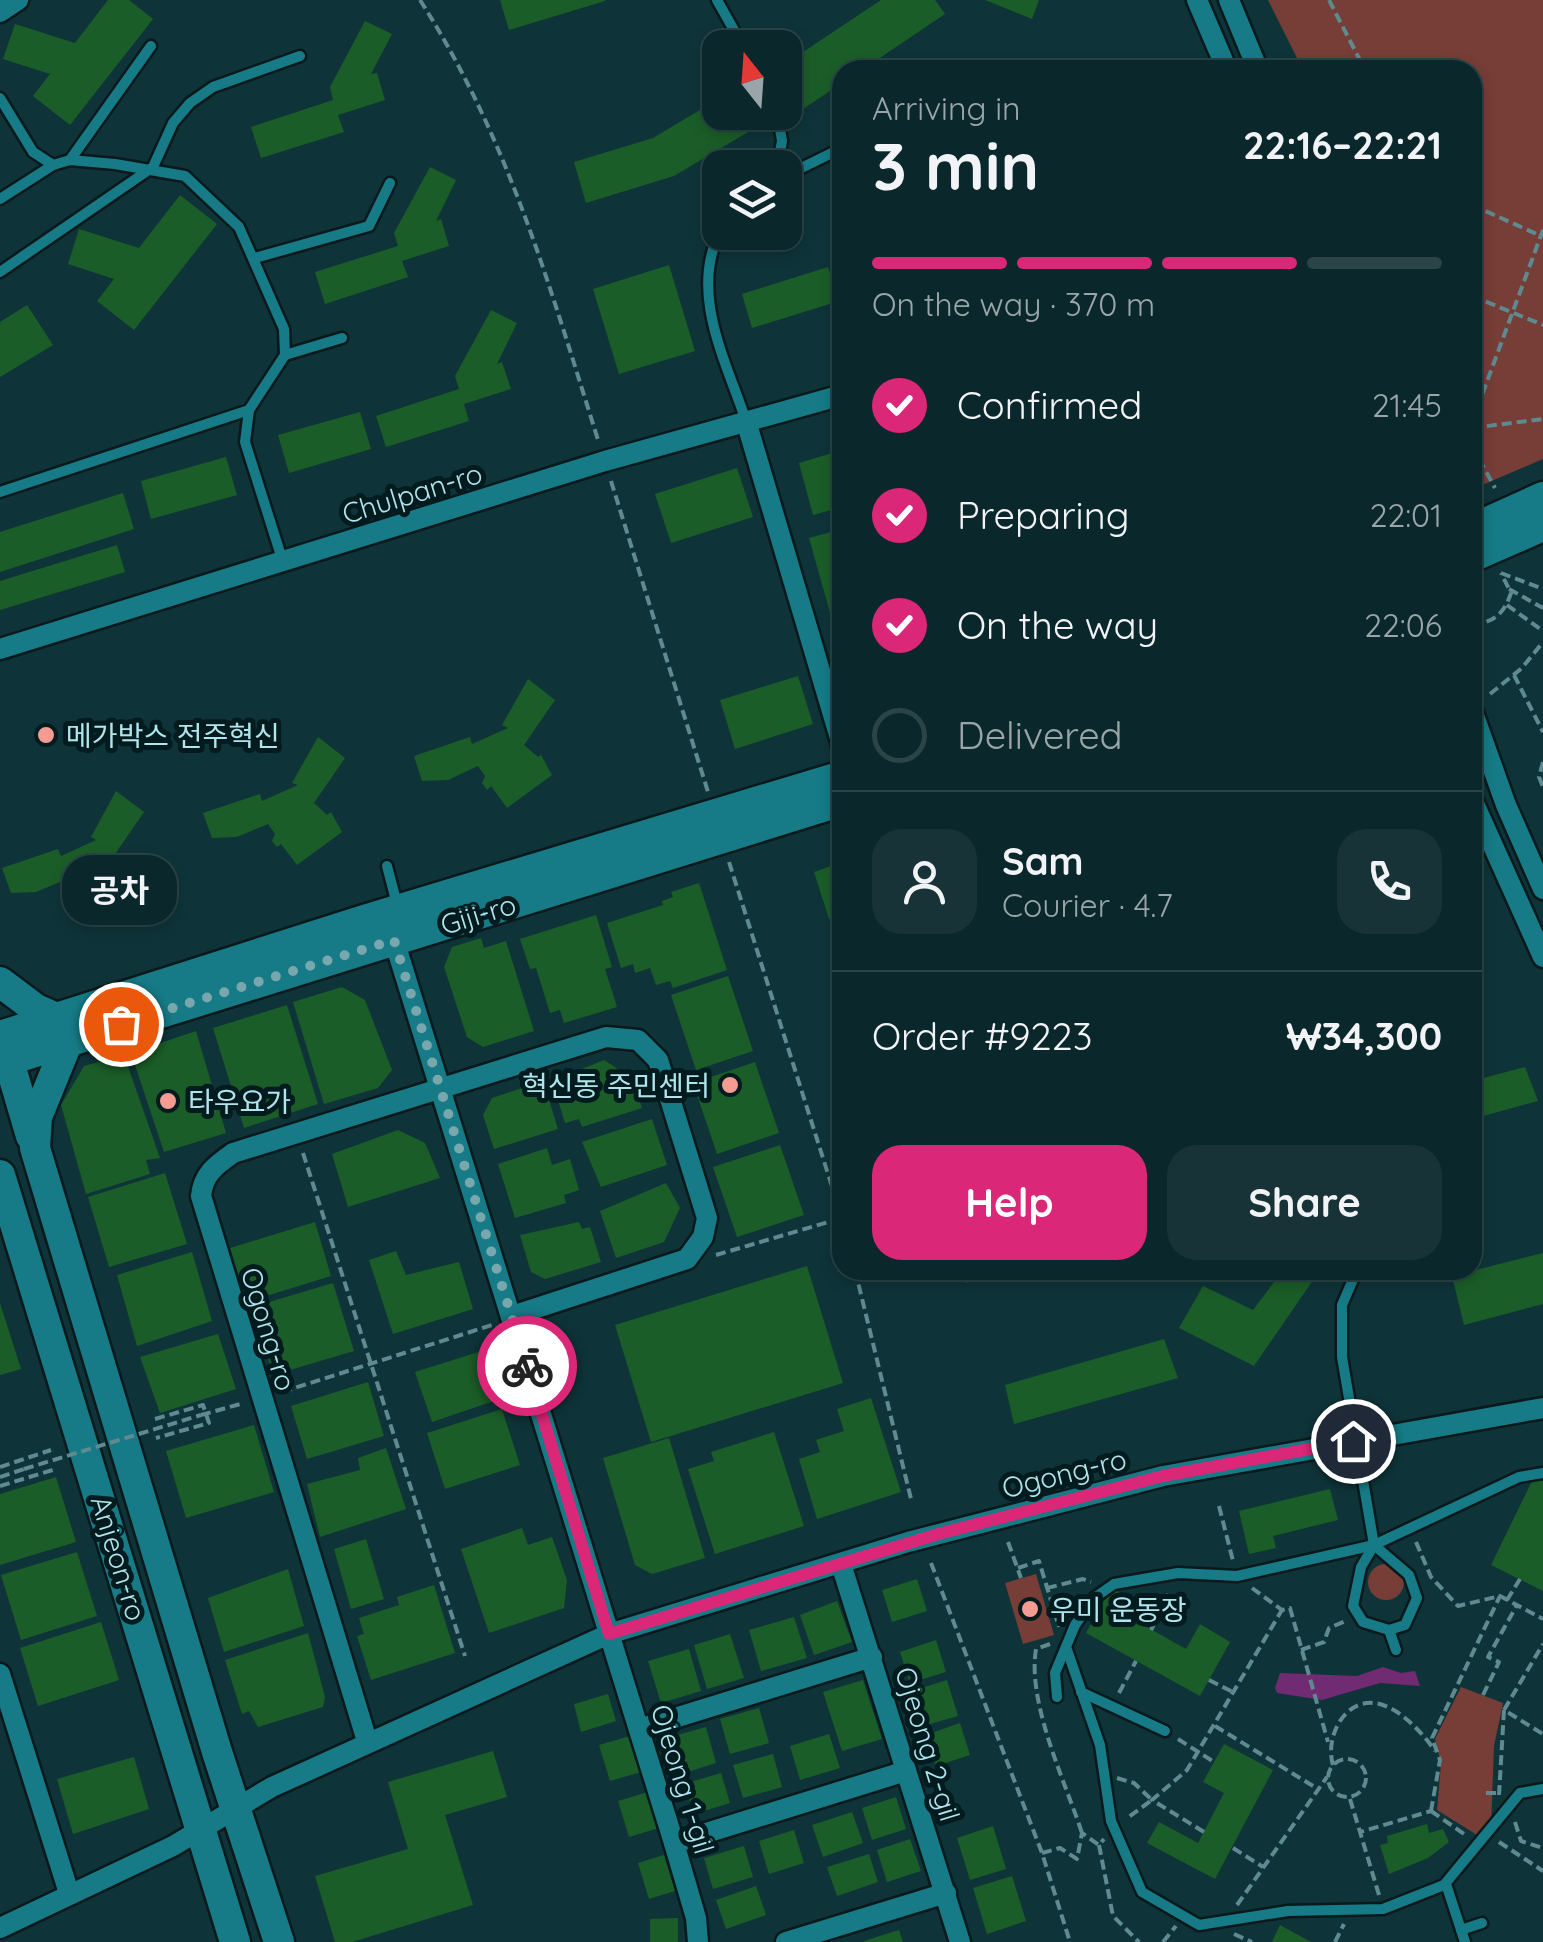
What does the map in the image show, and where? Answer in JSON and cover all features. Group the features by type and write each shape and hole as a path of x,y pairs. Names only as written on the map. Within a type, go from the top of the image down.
{"street":[{"path":"0,12 18,0"},
{"path":"1196,0 1223,60"},
{"path":"1229,0 1254,60"},
{"name":"Chulpan-ro","path":"0,649 605,461 832,398"},
{"path":"746,421 832,710"},
{"path":"1482,521 1543,496"},
{"path":"1484,563 1543,526"},
{"path":"1482,738 1506,805 1543,888"},
{"name":"Giji-ro","path":"63,1030 399,909 832,779"},
{"name":"Giji-ro","path":"2,1045 394,940 832,804"},
{"path":"1482,824 1543,957"},
{"path":"399,909 394,940 609,1634"},
{"path":"0,982 63,1030 36,1116 35,1148"},
{"name":"Ogong-ro","path":"367,1742 200,1196 212,1168 234,1153 606,1037 638,1040 658,1060 707,1218 703,1236 687,1258 512,1316"},
{"path":"2,1045 279,1942"},
{"name":"Anjeon-ro","path":"0,1175 235,1942"},
{"name":"Ogong-ro","path":"0,1928 173,1846 234,1806 609,1634 841,1564 1163,1476 1543,1408"},
{"name":"Ojeong 2-gil","path":"841,1564 960,1942"},
{"name":"Ojeong 1-gil","path":"609,1634 674,1842 698,1942"},
{"path":"638,1728 872,1657"},
{"path":"0,1674 69,1893"},
{"path":"674,1842 906,1771"},
{"path":"786,1942 946,1893"}],"lane":[{"path":"717,0 734,30"},
{"path":"70,160 152,46"},
{"path":"0,272 152,167 172,122 190,103 213,87 300,56"},
{"path":"0,98 33,152 53,166"},
{"path":"802,168 832,153"},
{"path":"0,200 53,166 70,160 152,167 185,176 240,228 284,329 285,355 250,410 245,442 283,562"},
{"path":"255,258 369,226 390,183"},
{"path":"711,250 706,298 746,421"},
{"path":"285,355 342,338"},
{"path":"0,492 250,410"},
{"path":"387,866 399,909"},
{"path":"1353,1280 1342,1304 1340,1325 1353,1441 1365,1481 1374,1545 1354,1592 1354,1606 1375,1629 1389,1630 1404,1625 1417,1598 1409,1575 1374,1545"},
{"path":"1057,1697 1055,1673 1066,1647 1094,1598 1108,1588 1178,1573 1237,1576 1374,1545 1519,1476 1543,1473"},
{"path":"1389,1630 1396,1650"},
{"path":"1066,1647 1100,1745 1114,1828 1142,1892 1200,1925 1288,1911 1383,1909 1446,1884 1520,1793 1543,1789"},
{"path":"1081,1692 1165,1731"},
{"path":"1446,1884 1463,1936 1482,1923"}],"path":[{"path":"420,0 483,106 505,160 605,461 709,796"},
{"path":"1329,0 1360,60"},
{"path":"1482,209 1542,234 1482,397"},
{"path":"1482,300 1543,325"},
{"path":"1482,424 1543,419"},
{"path":"1482,464 1495,488"},
{"path":"1484,563 1508,589 1543,608"},
{"path":"1484,563 1543,589"},
{"path":"1482,624 1507,605 1508,589"},
{"path":"1507,605 1543,631"},
{"path":"1490,694 1514,675 1543,642"},
{"path":"1514,675 1543,732"},
{"path":"1543,762 1539,776 1543,787"},
{"path":"728,858 832,1186"},
{"path":"301,1148 466,1656"},
{"path":"716,1255 832,1221"},
{"path":"857,1280 912,1503"},
{"path":"0,1476 492,1325"},
{"path":"155,1419 203,1405 209,1423 156,1438"},
{"path":"0,1466 50,1450"},
{"path":"0,1486 56,1469"},
{"path":"1219,1506 1237,1576 1282,1610"},
{"path":"1410,1527 1431,1577 1458,1606 1500,1596 1543,1619"},
{"path":"1008,1542 1022,1578"},
{"path":"1018,1568 1039,1562 1063,1639 1036,1649 1033,1668 1038,1699 1082,1833 1077,1859 1060,1848 1042,1852"},
{"path":"932,1563 1042,1852 1070,1942"},
{"path":"1151,1630 1178,1573"},
{"path":"1048,1588 1083,1578 1108,1588"},
{"path":"1507,1600 1520,1580"},
{"path":"1431,1811 1440,1760 1432,1738 1500,1596"},
{"path":"1483,1696 1499,1662 1488,1657 1516,1605"},
{"path":"1099,1845 1114,1828 1187,1770 1282,1610 1290,1608 1333,1765 1226,1922"},
{"path":"1302,1650 1324,1642 1329,1628 1360,1617"},
{"path":"1498,1820 1504,1710 1543,1644"},
{"path":"1112,1706 1136,1661"},
{"path":"1209,1680 1233,1692"},
{"path":"1328,1742 1350,1713 1376,1703 1413,1726 1440,1760"},
{"path":"1504,1710 1543,1734"},
{"path":"1213,1725 1318,1788"},
{"path":"1165,1731 1214,1762"},
{"path":"1327,1777 1336,1794 1349,1797 1364,1786 1364,1769 1349,1759 1333,1765"},
{"path":"1106,1779 1124,1778 1204,1832"},
{"path":"1486,1793 1499,1793"},
{"path":"1349,1797 1383,1909"},
{"path":"1360,1832 1431,1811 1543,1871"},
{"path":"1520,1815 1514,1824 1521,1841 1540,1848 1529,1862"},
{"path":"1082,1833 1099,1845 1113,1916 1138,1942"},
{"path":"1233,1848 1263,1867"}],"shaded area":[{"path":"1268,0 1543,0 1543,459 1482,485 1482,60 1298,60"},
{"path":"1386,1564 1398,1570 1404,1582 1398,1594 1386,1600 1374,1594 1368,1582 1374,1570"},
{"name":"우미 운동장","path":"1036,1574 1054,1635 1023,1644 1005,1583"},
{"path":"1383,1667 1401,1673 1415,1671 1420,1686 1380,1683 1322,1700 1277,1693 1275,1688 1280,1673 1357,1676"},
{"path":"1461,1687 1503,1703 1494,1746 1491,1828 1477,1835 1437,1810 1441,1764 1435,1739"}],"building":[{"path":"108,0 129,0 153,19 70,125 33,96 50,74 3,59 15,24 75,43"},
{"path":"500,0 605,0 605,1 509,30"},
{"path":"881,0 935,0 945,14 877,60 832,60 832,90 802,110 802,53"},
{"path":"985,0 1039,0 1032,19"},
{"path":"365,21 392,34 371,74 377,73 385,100 338,115 344,132 261,158 251,127 333,100 330,87"},
{"path":"702,109 702,130 752,130 718,150 702,150 702,159 674,176 586,203 574,162 653,138"},
{"path":"430,167 456,180 436,221 441,219 449,246 402,261 408,277 325,304 315,272 398,246 394,233"},
{"path":"180,195 217,224 134,330 97,301 114,279 68,264 79,229 139,248"},
{"path":"669,265 695,351 619,374 593,289"},
{"path":"828,267 832,279 832,303 752,328 742,294"},
{"path":"27,305 53,345 0,377 0,322"},
{"path":"491,310 517,323 497,364 502,362 511,389 464,404 469,421 386,447 376,416 459,389 455,376"},
{"path":"360,412 371,449 289,473 278,435"},
{"path":"832,453 832,510 813,515 799,463"},
{"path":"226,457 237,495 151,519 141,481"},
{"path":"737,468 753,517 671,543 655,494"},
{"path":"123,493 134,529 0,572 0,532"},
{"path":"832,532 832,620 809,538"},
{"path":"117,545 125,572 0,610 0,581"},
{"path":"798,676 813,724 735,749 720,700"},
{"path":"528,679 555,700 524,745 538,757 541,755 552,775 507,808 491,786 487,790 482,783 485,776 478,766 448,780 422,781 414,756 470,737 472,744 508,728 502,725"},
{"path":"318,737 345,758 314,803 327,815 331,812 342,832 297,865 281,844 277,847 272,841 275,834 268,824 237,837 212,838 203,813 260,794 262,801 298,785 292,783"},
{"path":"116,791 144,812 113,857 126,869 130,867 141,887 95,920 80,898 76,902 71,896 74,888 67,879 36,892 11,893 2,868 58,849 61,856 96,840 91,837"},
{"path":"832,866 829,919 814,872"},
{"path":"699,883 727,970 673,988 670,981 656,985 650,968 635,973 633,964 621,968 607,923 663,905 662,901 673,897 671,892"},
{"path":"596,915 612,967 605,969 617,1007 564,1023 560,1010 550,1013 536,968 530,969 520,939"},
{"path":"481,938 484,948 506,941 534,1031 483,1047 467,1037 444,967 452,947"},
{"path":"728,976 753,1051 696,1070 671,995"},
{"path":"342,987 365,1000 392,1070 378,1088 324,1104 293,1002"},
{"path":"287,1005 318,1104 244,1128 213,1028"},
{"path":"196,1031 226,1133 164,1152 131,1053"},
{"path":"124,1055 160,1158 146,1160 150,1174 86,1194 61,1105 84,1066"},
{"path":"604,1060 632,1078 642,1108 582,1127 579,1119 565,1123 552,1081"},
{"path":"755,1062 779,1133 717,1154 693,1083"},
{"path":"1525,1067 1538,1101 1482,1116 1482,1078"},
{"path":"543,1081 558,1129 494,1149 483,1115 492,1098"},
{"path":"652,1119 667,1165 601,1187 582,1142"},
{"path":"398,1130 425,1143 440,1178 348,1207 332,1154"},
{"path":"780,1145 804,1215 737,1237 713,1167"},
{"path":"547,1148 552,1165 570,1159 579,1190 564,1195 566,1203 515,1218 498,1164"},
{"path":"165,1173 187,1244 109,1267 88,1197"},
{"path":"666,1183 680,1208 664,1242 616,1258 600,1211"},
{"path":"315,1222 331,1276 247,1302 230,1248"},
{"path":"579,1222 582,1229 590,1227 601,1262 545,1279 531,1272 520,1235"},
{"path":"396,1251 406,1275 459,1262 473,1309 393,1334 369,1260"},
{"path":"192,1252 212,1321 137,1346 117,1275"},
{"path":"1543,1253 1543,1304 1464,1325 1453,1280 1482,1280 1482,1268"},
{"path":"807,1266 843,1383 651,1442 615,1325"},
{"path":"1276,1280 1313,1280 1254,1366 1179,1328 1203,1286 1253,1310"},
{"path":"333,1283 354,1351 273,1375 252,1307"},
{"path":"0,1303 21,1369 0,1375"},
{"path":"218,1334 236,1389 160,1413 140,1357"},
{"path":"1164,1339 1178,1378 1014,1424 1005,1385"},
{"path":"488,1349 503,1398 432,1422 415,1372"},
{"path":"368,1382 384,1436 307,1459 291,1406"},
{"path":"871,1398 901,1492 817,1519 799,1459 820,1452 816,1440 844,1431 837,1409"},
{"path":"502,1409 520,1465 445,1489 427,1433"},
{"path":"254,1425 274,1492 186,1518 166,1451"},
{"path":"774,1432 804,1526 715,1554 688,1469 714,1461 711,1452"},
{"path":"669,1438 705,1558 652,1574 635,1565 603,1458"},
{"path":"386,1448 406,1509 320,1537 307,1484 360,1470 358,1458"},
{"path":"56,1477 76,1542 0,1565 0,1494"},
{"path":"1534,1477 1543,1481 1543,1591 1491,1565"},
{"path":"1330,1489 1338,1520 1273,1536 1276,1548 1249,1554 1239,1511"},
{"path":"522,1528 528,1545 552,1537 567,1580 564,1608 489,1633 461,1549"},
{"path":"366,1539 384,1599 351,1609 334,1549"},
{"path":"77,1552 97,1616 21,1640 1,1575"},
{"path":"288,1569 304,1626 224,1652 208,1598"},
{"path":"917,1579 927,1611 892,1622 882,1590"},
{"path":"434,1585 455,1653 371,1680 357,1636 364,1634 359,1618 399,1605 397,1597"},
{"path":"1111,1588 1147,1606 1138,1622 1186,1649 1200,1624 1230,1642 1200,1696 1086,1633"},
{"path":"837,1601 852,1642 814,1655 800,1615"},
{"path":"794,1617 807,1658 761,1671 749,1630"},
{"path":"101,1622 119,1680 38,1706 20,1648"},
{"path":"308,1633 325,1697 323,1707 258,1727 249,1711 242,1714 225,1660"},
{"path":"730,1634 744,1678 707,1689 694,1645"},
{"path":"936,1640 946,1672 910,1683 900,1652"},
{"path":"689,1649 701,1691 661,1703 648,1661"},
{"path":"863,1680 882,1739 842,1751 823,1692"},
{"path":"947,1680 958,1716 923,1726 912,1691"},
{"path":"608,1694 616,1721 581,1732 574,1704"},
{"path":"759,1708 769,1743 730,1754 720,1719"},
{"path":"960,1723 970,1755 936,1766 926,1735"},
{"path":"706,1727 716,1763 681,1774 670,1737"},
{"path":"829,1734 840,1768 800,1780 790,1746"},
{"path":"630,1736 641,1772 610,1781 599,1745"},
{"path":"1224,1744 1273,1770 1215,1879 1147,1843 1159,1822 1198,1843 1224,1793 1203,1782"},
{"path":"493,1751 507,1797 445,1815 473,1905 352,1942 335,1942 315,1876 408,1849 388,1782"},
{"path":"773,1754 782,1787 743,1798 733,1765"},
{"path":"134,1757 149,1809 73,1834 57,1779"},
{"path":"721,1773 730,1803 694,1814 684,1784"},
{"path":"648,1792 659,1828 629,1837 618,1801"},
{"path":"896,1797 906,1829 872,1840 862,1808"},
{"path":"852,1812 863,1843 823,1857 812,1825"},
{"path":"1427,1824 1429,1833 1443,1829 1449,1842 1428,1858 1389,1874 1380,1845 1388,1843 1387,1836"},
{"path":"993,1826 1006,1869 970,1880 957,1838"},
{"path":"794,1830 804,1863 769,1874 759,1841"},
{"path":"910,1839 921,1871 887,1882 877,1850"},
{"path":"744,1846 753,1877 713,1889 704,1858"},
{"path":"869,1854 878,1882 837,1896 827,1867"},
{"path":"664,1855 675,1891 649,1899 638,1863"},
{"path":"1012,1876 1026,1921 987,1934 973,1888"},
{"path":"756,1886 766,1915 726,1929 716,1900"},
{"path":"678,1918 678,1942 650,1942 650,1919"},
{"path":"1280,1925 1311,1942 1272,1942"},
{"path":"899,1930 903,1942 864,1942 864,1941"}],"way so far":[{"path":"121,1024 394,940 527,1366"}],"place":[{"name":"메가박스 전주혁신","path":"46,735"},
{"name":"공차","path":"121,1024"},
{"name":"혁신동 주민센터","path":"730,1085"},
{"name":"타우요가","path":"168,1101"},
{"name":"우미 운동장","path":"1030,1609"}],"route":[{"path":"527,1366 609,1634 942,1533 1163,1476 1353,1441"}]}
